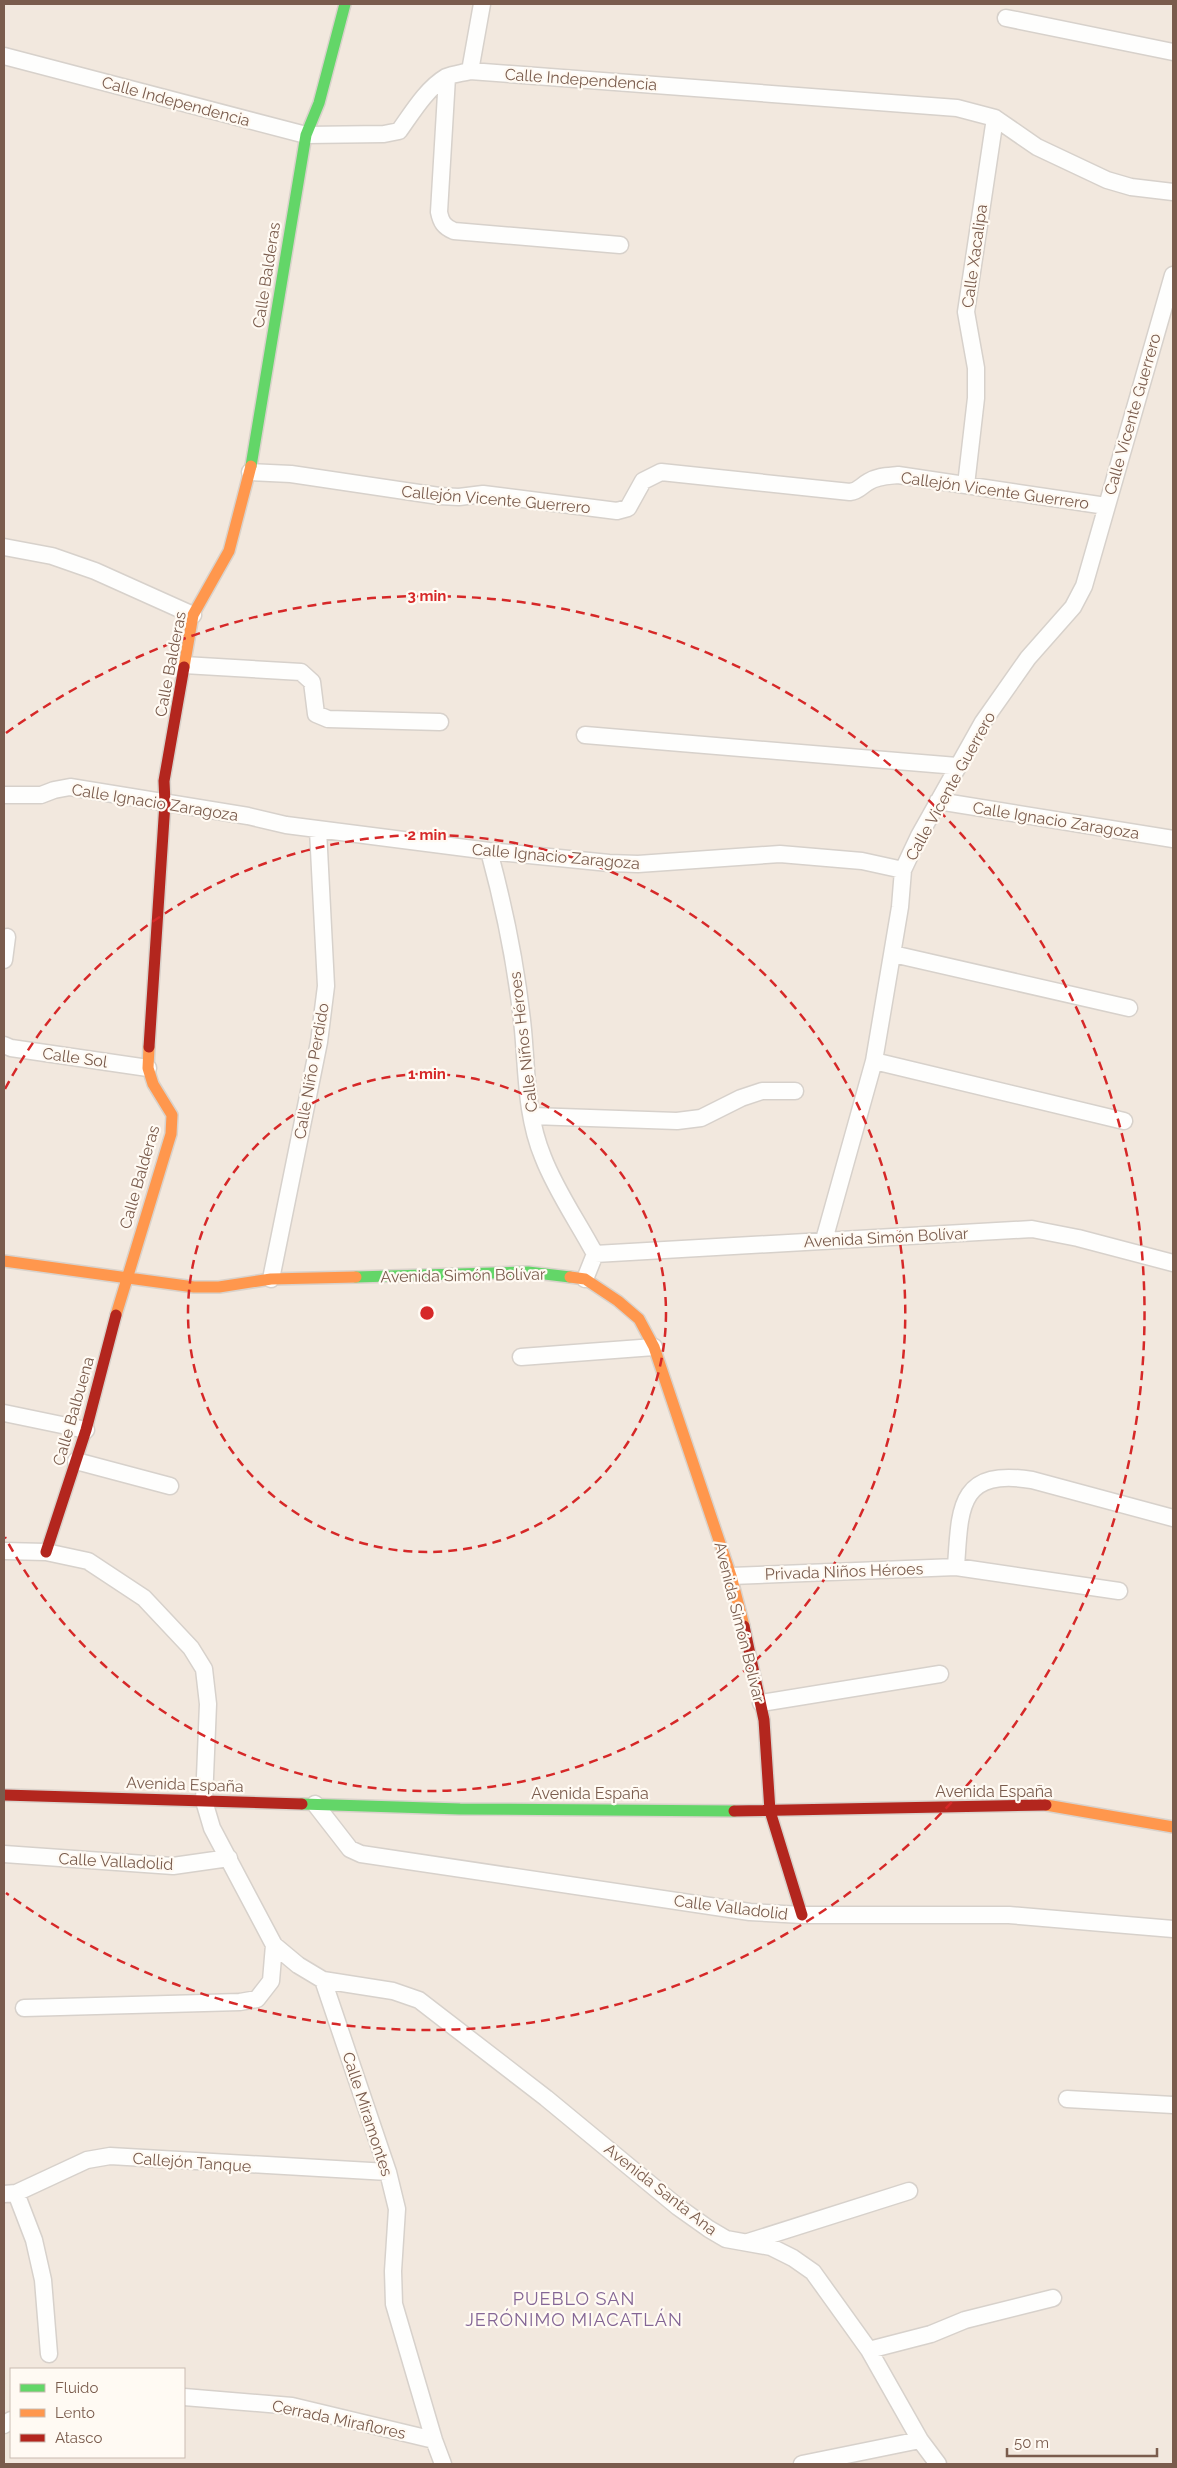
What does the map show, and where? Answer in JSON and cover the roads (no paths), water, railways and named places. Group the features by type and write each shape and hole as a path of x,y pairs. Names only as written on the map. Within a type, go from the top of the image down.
{"street":[{"name":"Calle Balderas","path":"126,1278 171,1134 172,1115 153,1084 148,1068 165,803 164,781 193,614 229,551 250,472 306,135 319,103 345,4"},
{"path":"470,71 482,4"},
{"path":"1006,18 1173,52"},
{"name":"Calle Independencia","path":"4,56 306,135 384,134 399,131 420,102 447,77 470,71 957,108 995,118 1038,147 1107,180 1131,187 1173,192"},
{"path":"447,77 438,212 446,228 454,231 620,245"},
{"name":"Calle Xacalipa","path":"966,485 976,398 976,368 966,312 995,118"},
{"name":"Calle Vicente Guerrero","path":"824,1240 874,1061 892,954 903,870 957,766 983,722 1028,658 1073,607 1084,586 1173,275"},
{"name":"Callejón Vicente Guerrero","path":"250,472 291,474 439,496 459,497 484,494 617,511 628,508 643,482 661,472 850,492 858,491 869,481 882,476 898,474 1106,506"},
{"path":"4,547 52,556 95,570 193,614"},
{"path":"184,665 301,672 312,682 316,714 328,719 440,722"},
{"path":"585,735 957,766"},
{"name":"Calle Ignacio Zaragoza","path":"4,795 42,795 54,790 70,787 248,816 318,830 488,851 609,863 638,864 780,854 862,861 903,870"},
{"name":"Calle Ignacio Zaragoza","path":"938,802 1173,838"},
{"name":"Calle Niño Perdido","path":"271,1279 319,1042 326,986 318,830"},
{"name":"Calle Niños Héroes","path":"488,851 504,907 510,942 523,1029 528,1104 543,1157 595,1254"},
{"path":"4,960 7,938"},
{"path":"892,954 1129,1008"},
{"name":"Calle Sol","path":"4,1045 11,1048 148,1068"},
{"path":"874,1061 1124,1122"},
{"path":"532,1116 676,1122 701,1118 741,1098 762,1091 795,1091"},
{"name":"Avenida Simón Bolívar","path":"595,1254 1032,1229 1078,1238 1173,1263"},
{"path":"585,1279 595,1254"},
{"name":"Avenida Simón Bolívar","path":"4,1262 194,1287 219,1287 271,1279 528,1272 555,1274 585,1279 639,1319 654,1348 731,1576 761,1703 770,1811 802,1915"},
{"name":"Calle Balbuena","path":"46,1552 86,1430 126,1278"},
{"path":"521,1357 654,1348"},
{"path":"4,1413 86,1430"},
{"path":"76,1461 170,1486"},
{"path":"956,1567 959,1518 966,1498 980,1483 1009,1476 1032,1480 1173,1518"},
{"path":"4,1551 46,1552 88,1561 144,1598 191,1648 204,1669 208,1704 204,1802 212,1828 274,1945 298,1965 322,1980"},
{"name":"Privada Niños Héroes","path":"731,1576 956,1567 1119,1591"},
{"path":"761,1703 940,1674"},
{"name":"Avenida España","path":"4,1795 460,1809 770,1811 1046,1805 1173,1827"},
{"name":"Calle Valladolid","path":"315,1804 350,1849 360,1854 750,1912 802,1915 1008,1915 1173,1929"},
{"name":"Calle Valladolid","path":"4,1854 173,1866 229,1858"},
{"path":"24,2008 240,2002 257,1999 266,1991 271,1981 274,1945"},
{"name":"Calle Miramontes","path":"322,1980 388,2172 397,2209 393,2271 394,2304 434,2440 443,2464"},
{"name":"Avenida Santa Ana","path":"322,1980 393,1991 419,2000 546,2098 678,2207 726,2239 772,2247 793,2258 813,2272 869,2350 920,2440 938,2464"},
{"path":"1067,2099 1173,2105"},
{"name":"Callejón Tanque","path":"10,2193 87,2160 110,2156 388,2172"},
{"path":"746,2242 909,2191"},
{"path":"10,2193 34,2240 43,2280 49,2354"},
{"path":"869,2350 931,2334 966,2320 1053,2298"},
{"name":"Cerrada Miraflores","path":"185,2397 292,2406 434,2440"},
{"path":"802,2464 920,2440"}],"district":[{"name":"PUEBLO SAN JERÓNIMO MIACATLÁN","path":"574,2309"}]}
